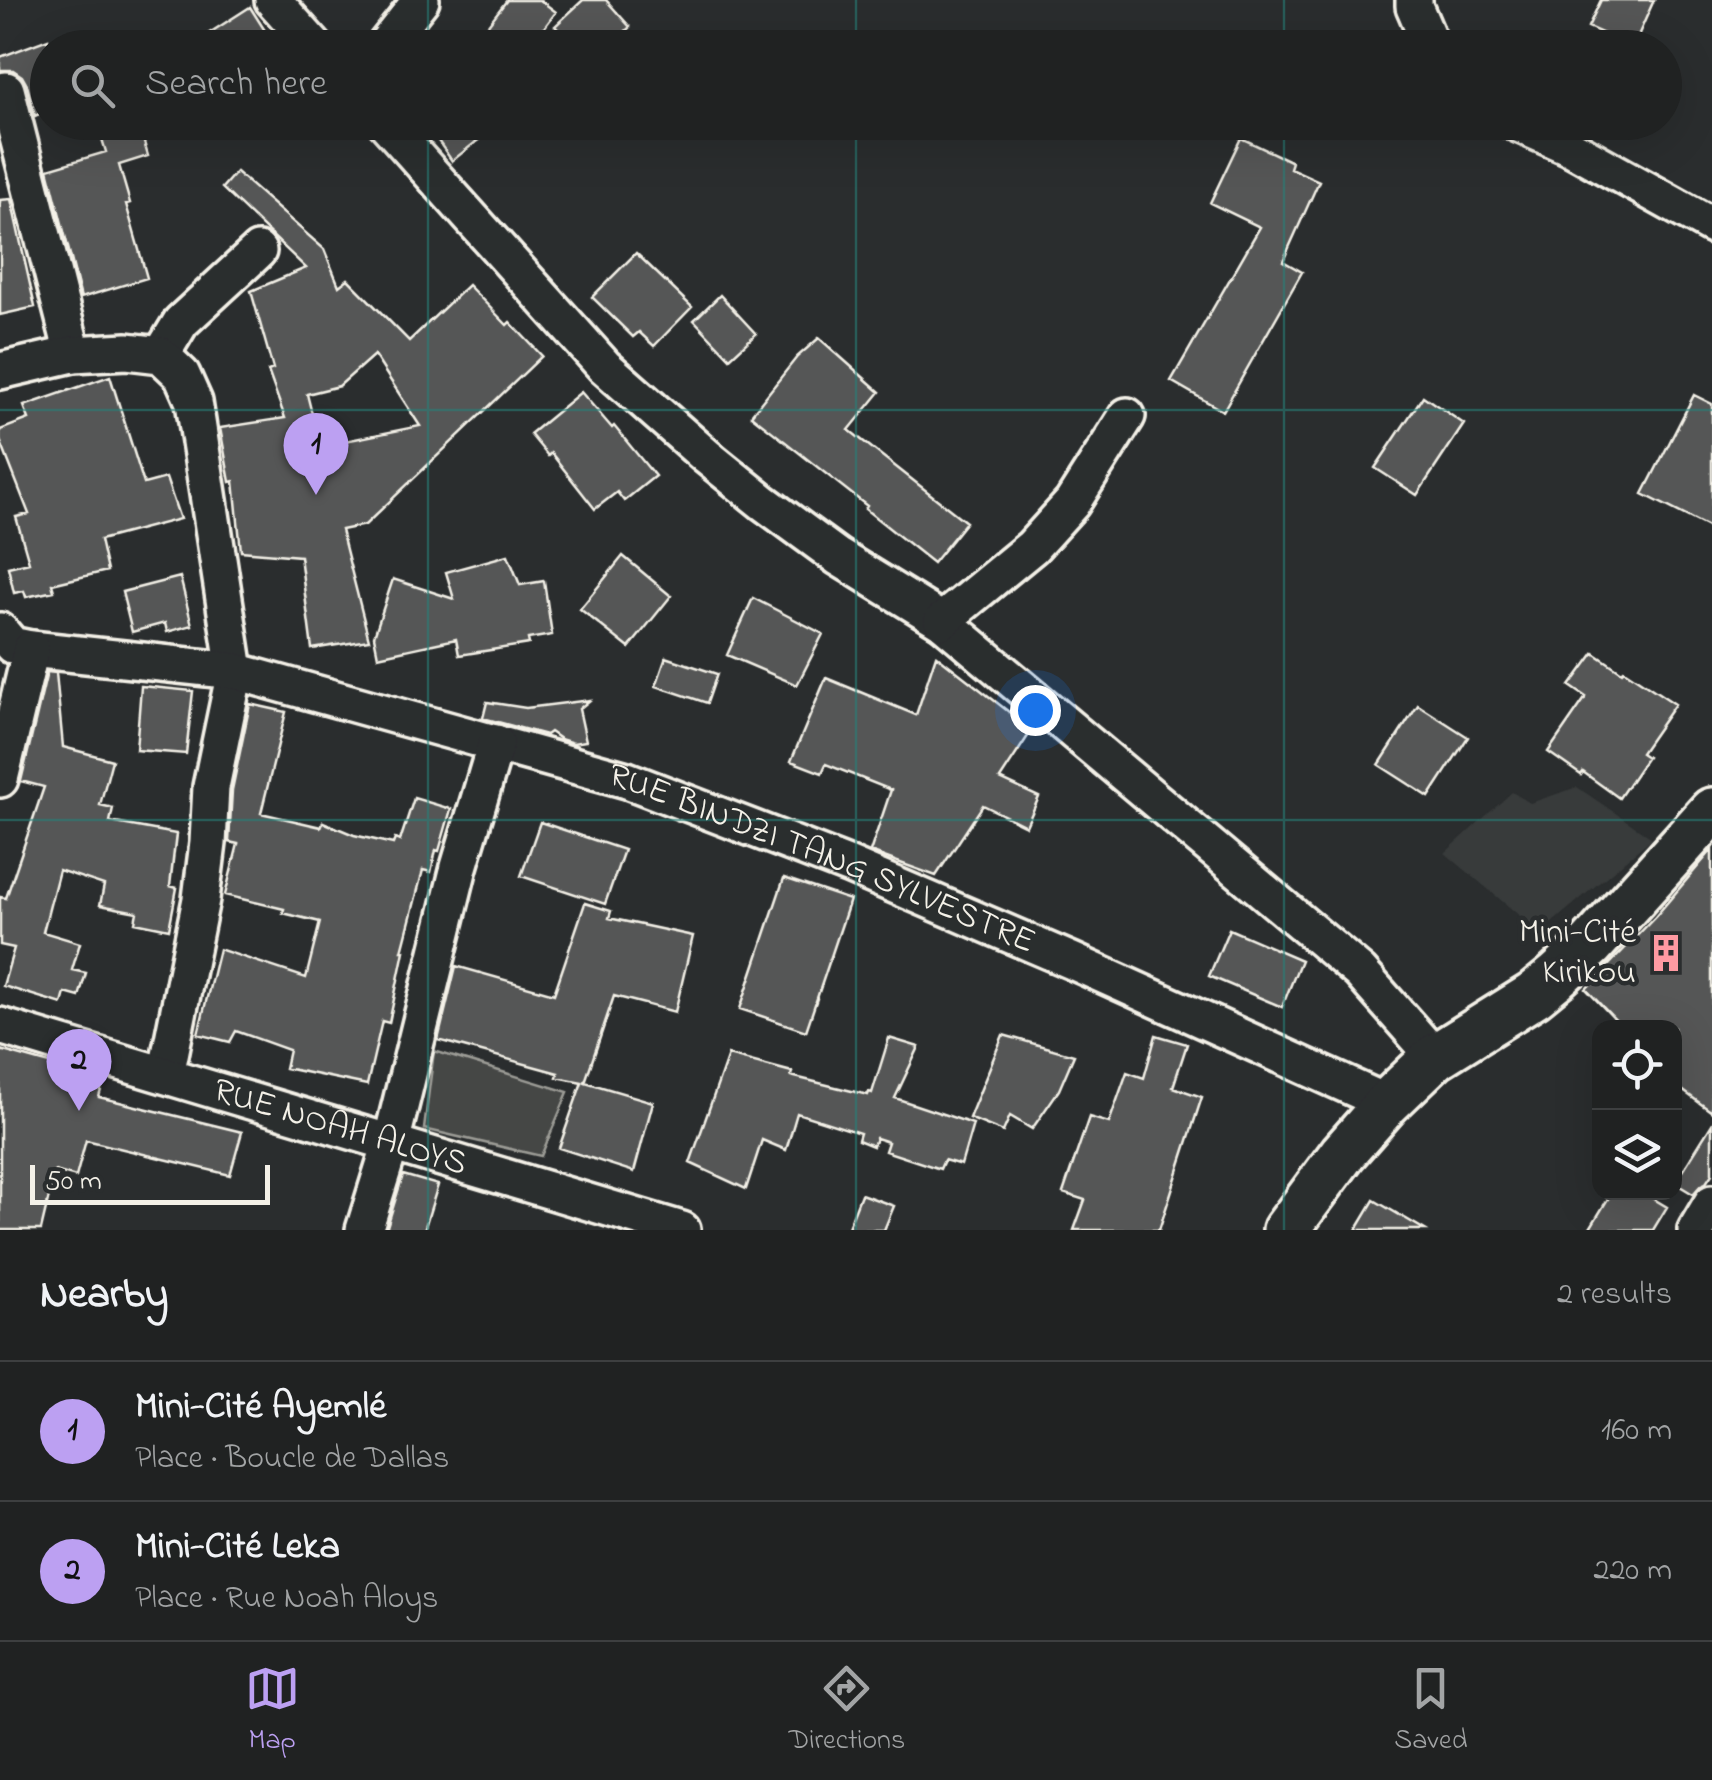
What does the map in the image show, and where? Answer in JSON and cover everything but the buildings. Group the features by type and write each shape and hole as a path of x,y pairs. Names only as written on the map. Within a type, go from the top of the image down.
{"street":[{"path":"273,0 300,30"},
{"path":"397,30 421,0"},
{"path":"1414,0 1424,30"},
{"path":"6,90 72,354"},
{"path":"400,140 626,387 763,502 838,557 942,621 1360,972 1435,1057"},
{"path":"1554,140 1712,226"},
{"path":"160,355 181,322 258,251"},
{"path":"0,371 72,354 128,351 160,355 182,375 194,402 235,671 212,787 201,899 166,1075"},
{"path":"942,621 1032,547 1072,504 1127,416"},
{"path":"0,631 12,645 31,648 0,779"},
{"name":"RUE BINDZI TANG SYLVESTRE","path":"31,648 235,671 626,780 850,866 1387,1103"},
{"path":"364,1230 391,1142 459,867 496,743"},
{"path":"1286,1230 1387,1103 1435,1057 1534,995 1592,945 1712,811"},
{"name":"RUE NOAH ALOYS","path":"0,1026 682,1230"},
{"path":"1696,1230 1712,1204"}],"shaded area":[{"path":"1577,787 1652,838 1540,933 1445,853 1512,792 1530,803"},
{"path":"434,1051 568,1092 541,1156 424,1129"}],"place":[{"name":"Mini-Cité Ayemlé","path":"316,495"},
{"name":"Mini-Cité Kirikou","path":"1666,953"},
{"name":"Mini-Cité Leka","path":"79,1111"}]}
